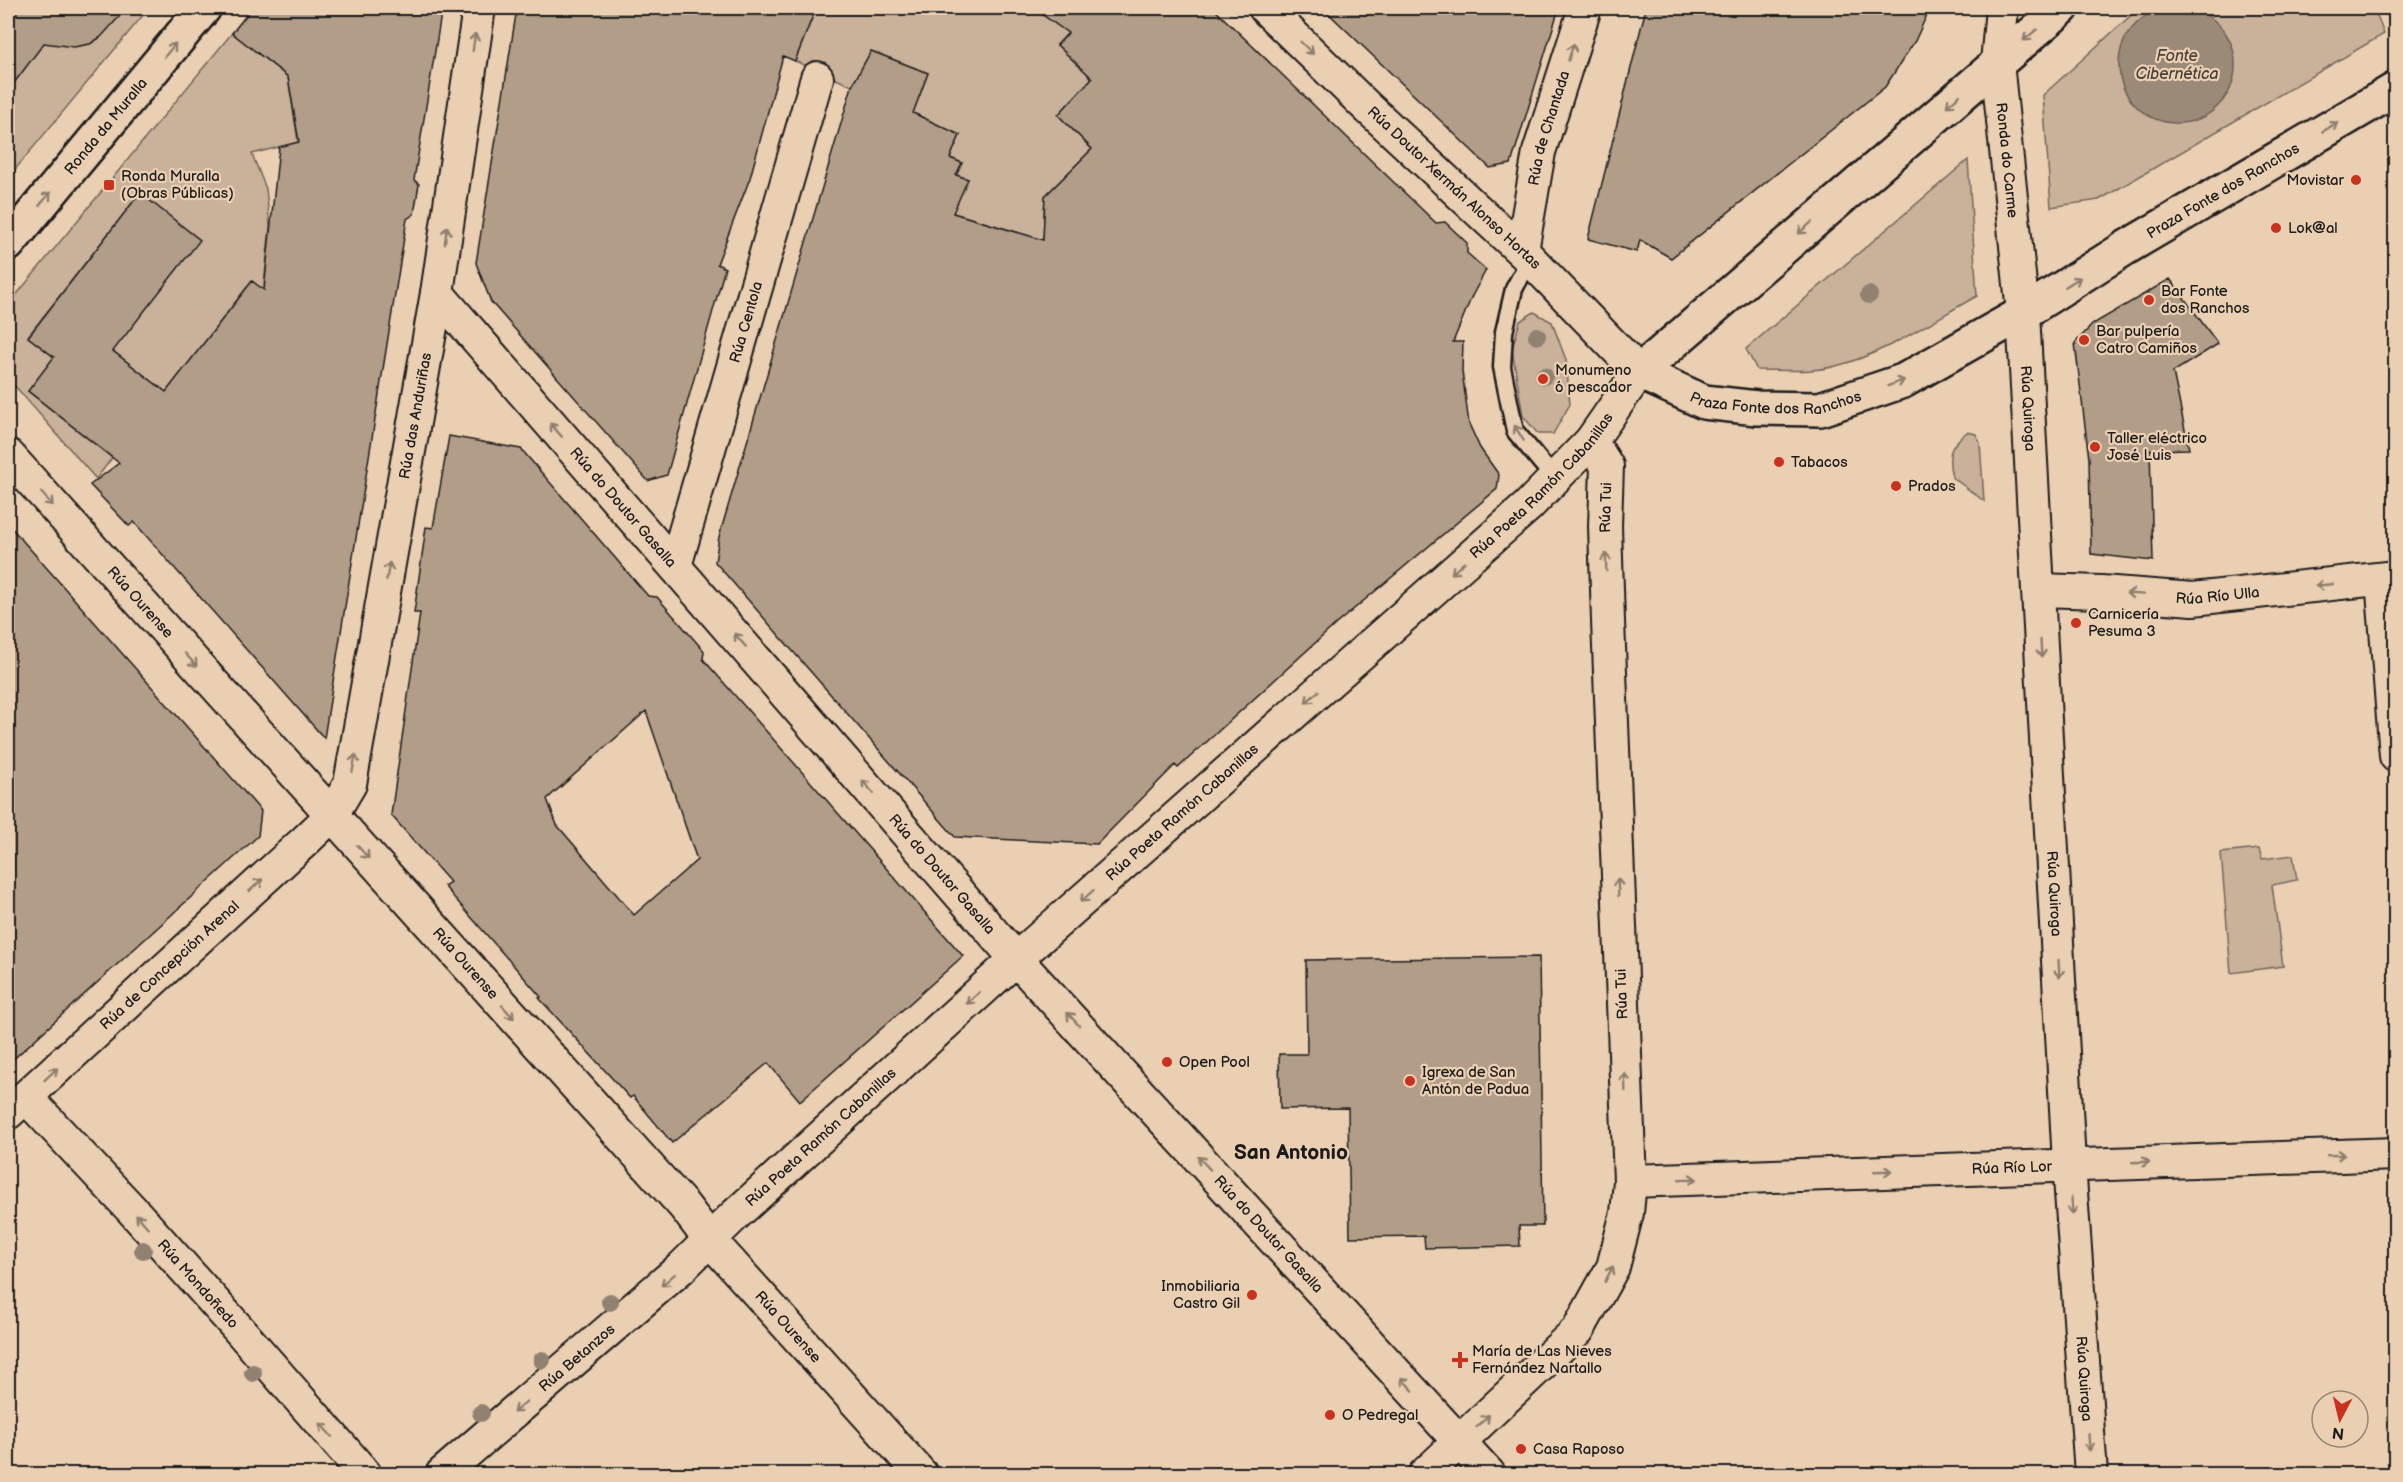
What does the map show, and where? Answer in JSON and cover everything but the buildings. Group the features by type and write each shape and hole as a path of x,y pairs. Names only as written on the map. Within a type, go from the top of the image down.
{"street":[{"name":"Ronda da Muralla","path":"8,244 204,8"},
{"name":"Rúa das Anduriñas","path":"331,816 350,784 437,293 479,8"},
{"name":"Rúa Doutor Xermán Alonso Hortas","path":"1265,8 1526,255 1639,372"},
{"name":"Rúa de Chantada","path":"1526,255 1539,152 1585,8"},
{"name":"Ronda do Carme","path":"2002,8 1997,63 2024,313"},
{"path":"1639,372 2062,8"},
{"name":"Rúa Centola","path":"675,566 817,78"},
{"name":"Praza Fonte dos Ranchos","path":"1639,372 1704,402 1757,408 1820,409 1903,381 2024,313 2127,247 2396,89"},
{"name":"Rúa do Doutor Gasalla","path":"437,293 1016,959 1489,1474"},
{"name":"Rúa Quiroga","path":"2024,313 2069,1164 2091,1474"},
{"name":"Rúa Poeta Ramón Cabanillas","path":"710,1240 1016,959 1528,506 1591,441 1639,372"},
{"name":"Rúa Tui","path":"1425,1474 1461,1443 1578,1330 1613,1268 1627,1213 1630,1181 1606,590 1607,466 1591,441"},
{"name":"Rúa Ourense","path":"8,455 684,1206 710,1240 921,1474"},
{"path":"2389,578 2396,756"},
{"name":"Rúa Río Ulla","path":"2038,590 2193,599 2389,578"},
{"name":"Rúa de Concepción Arenal","path":"17,1105 331,816"},
{"name":"Rúa Mondoñedo","path":"17,1105 219,1307 365,1474"},
{"name":"Rúa Río Lor","path":"1630,1181 2396,1154"},
{"name":"Rúa Betanzos","path":"442,1474 681,1268 710,1240"}],"lane":[{"path":"1526,255 1514,289 1504,332 1502,367 1515,431 1555,479"}],"shaded area":[{"path":"115,8 149,8 8,178 12,128 8,117 8,91 46,39 71,45 94,42 106,29"},
{"path":"816,8 1033,8 1068,33 1057,45 1092,78 1058,115 1092,149 1045,196 1043,240 934,207 968,179 957,175 962,163 950,158 960,135 913,113 928,73 871,51 852,86 795,61"},
{"path":"2139,8 2374,8 2384,34 2099,200 2051,207 2043,95"},
{"path":"232,33 288,77 298,142 252,154 266,189 270,226 264,285 298,297 298,325 247,287 166,392 113,351 140,193 28,336 54,357 28,391 112,458 96,479 8,378 8,305"},
{"path":"1968,160 1977,296 1891,345 1854,361 1817,370 1757,370 1746,349"},
{"path":"1534,312 1552,322 1566,360 1570,404 1553,434 1538,434 1523,416 1512,349 1520,321"},
{"path":"1967,432 1976,434 1980,443 1984,501 1952,477 1951,452 1956,442"},
{"path":"2259,849 2262,859 2293,855 2297,880 2272,885 2283,966 2231,973 2221,853"}],"water":[{"name":"Fonte Cibernética","path":"2177,7 2199,12 2218,24 2230,43 2235,65 2230,87 2218,106 2199,118 2177,123 2155,118 2136,106 2124,87 2119,65 2124,43 2136,24 2155,12"}],"place":[{"name":"Movistar","path":"2356,180"},
{"name":"Ronda Muralla (Obras Públicas)","path":"109,185"},
{"name":"Lok@al","path":"2276,228"},
{"name":"Bar Fonte dos Ranchos","path":"2149,300"},
{"name":"Bar pulpería Catro Camiños","path":"2084,340"},
{"name":"Monumeno ó pescador","path":"1543,379"},
{"name":"Taller eléctrico José Luis","path":"2095,447"},
{"name":"Tabacos","path":"1779,462"},
{"name":"Prados","path":"1896,486"},
{"name":"Carnicería Pesuma 3","path":"2076,623"},
{"name":"Open Pool","path":"1167,1062"},
{"name":"Igrexa de San Antón de Padua","path":"1410,1081"},
{"name":"Inmobiliaria Castro Gil","path":"1252,1295"},
{"name":"María de Las Nieves Fernández Nartallo","path":"1460,1360"},
{"name":"O Pedregal","path":"1330,1415"},
{"name":"Casa Raposo","path":"1521,1449"}],"district":[{"name":"San Antonio","path":"1291,1152"}]}
